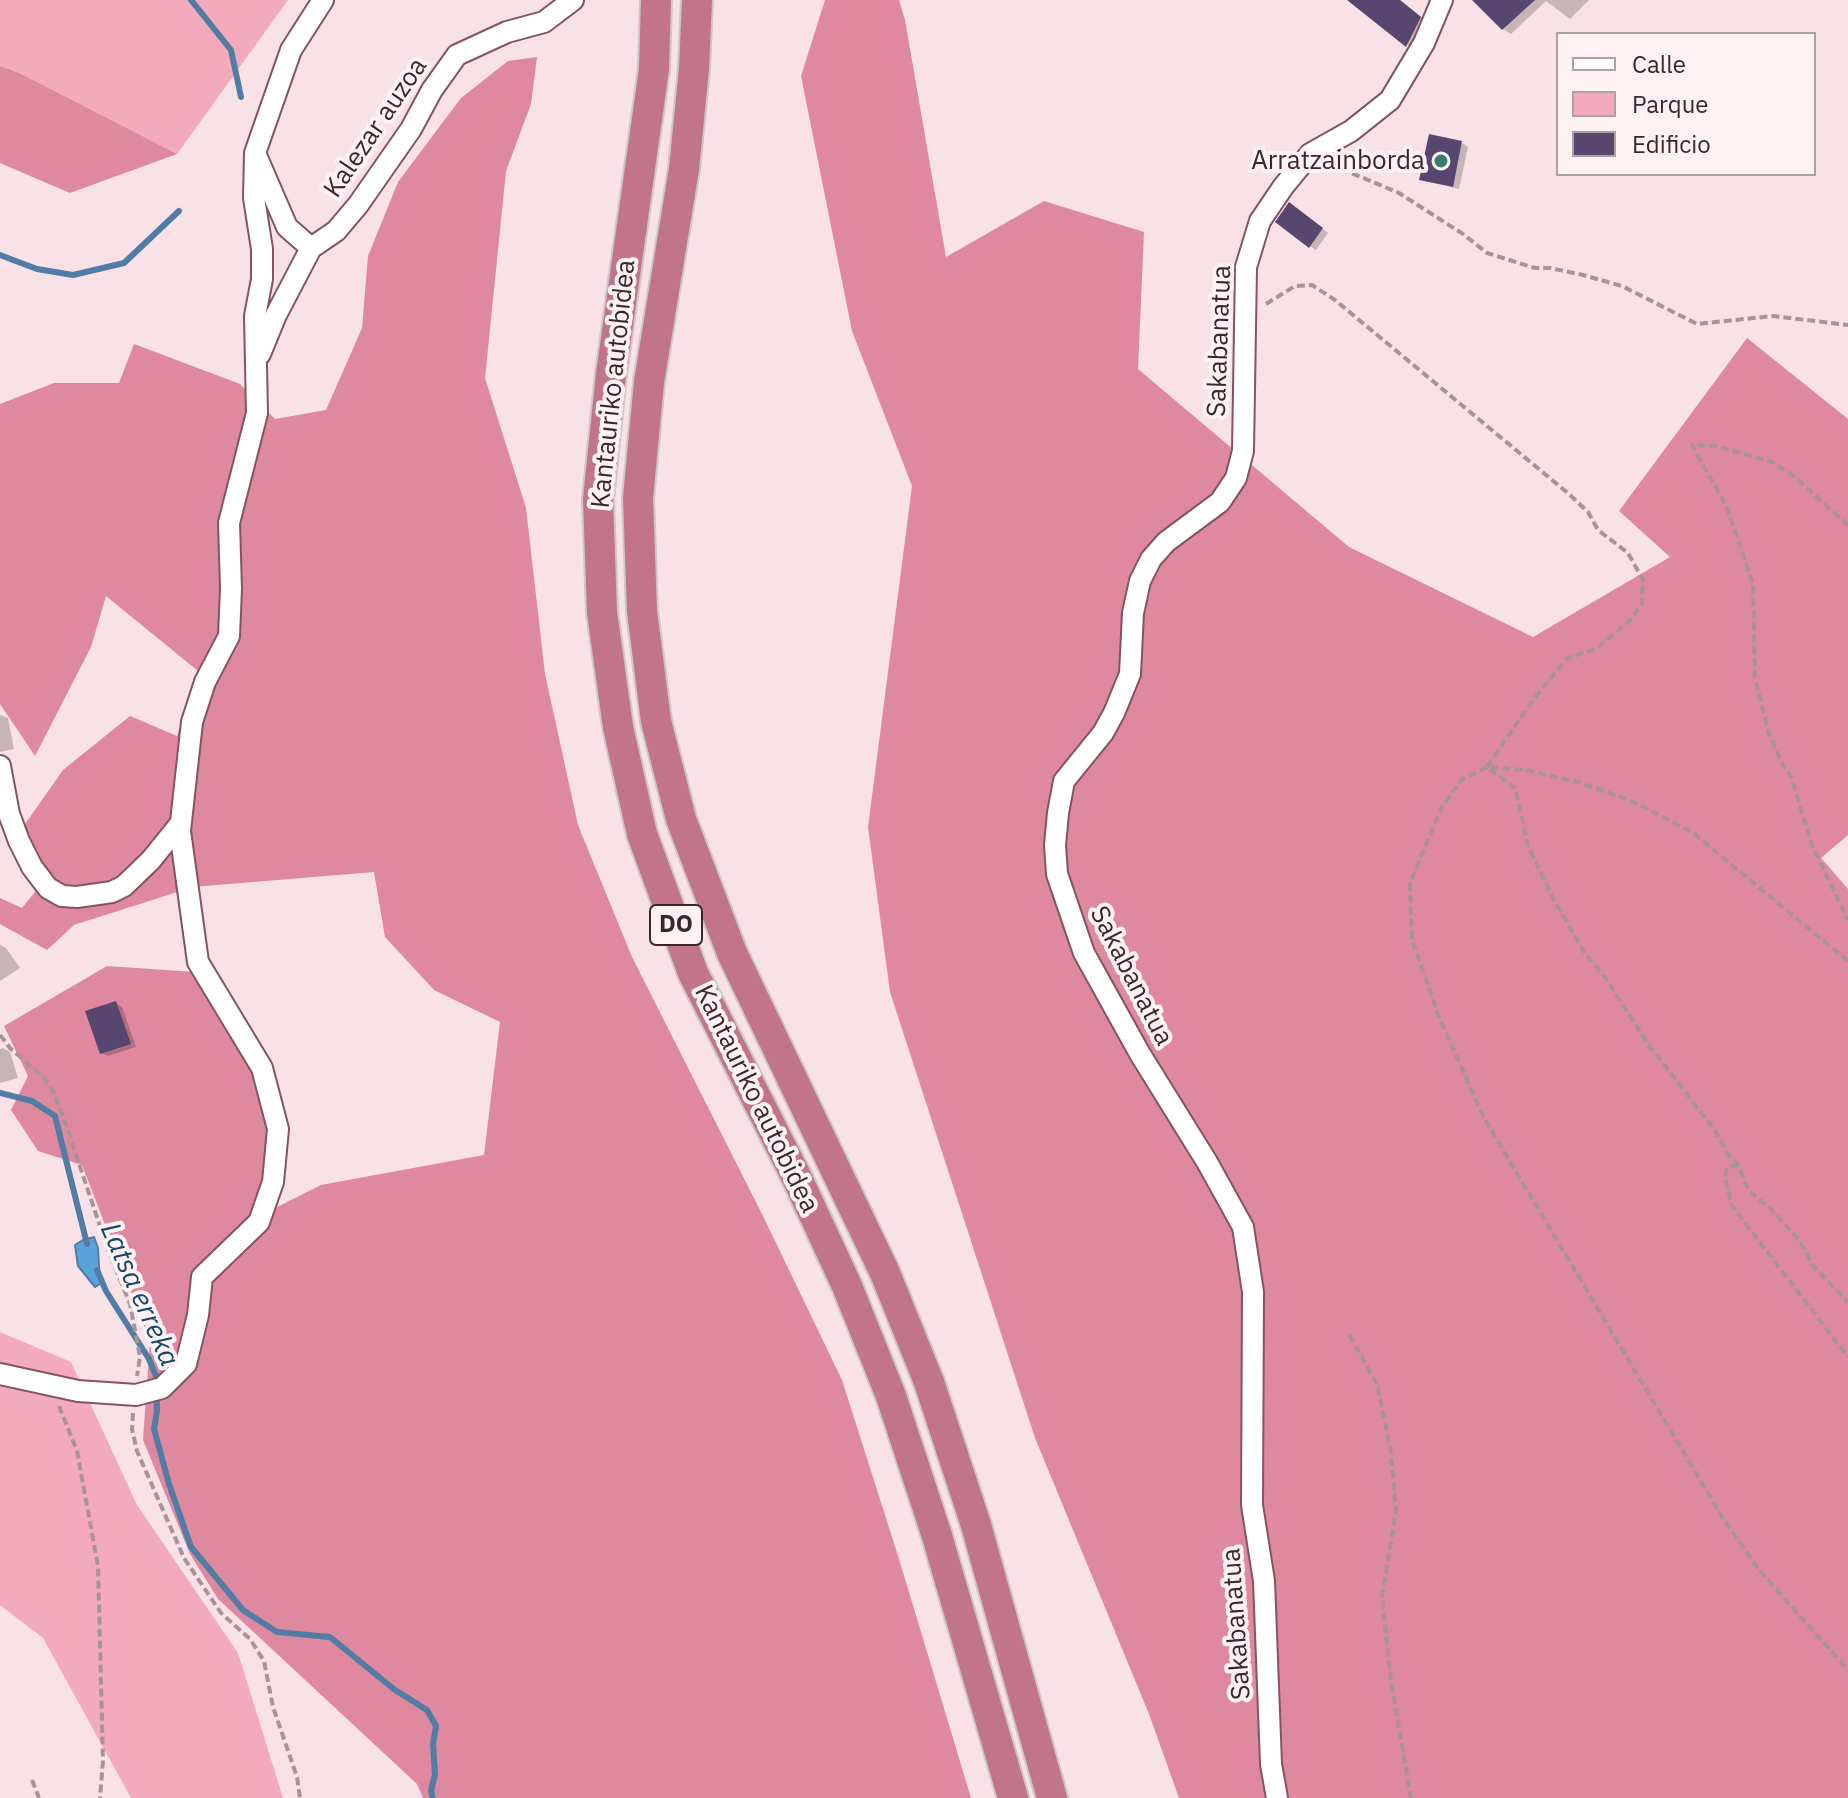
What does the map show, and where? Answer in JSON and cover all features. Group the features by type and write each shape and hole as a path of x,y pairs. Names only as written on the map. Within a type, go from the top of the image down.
{"highway":[{"name":"Kantauriko autobidea","path":"656,0 654,69 611,374 598,499 602,612 618,727 642,834 693,973 835,1259 891,1396 937,1536 1013,1798"},
{"name":"Kantauriko autobidea","path":"697,0 684,169 649,382 638,498 642,611 656,721 681,819 732,953 878,1259 929,1382 976,1525 1052,1798"}],"street":[{"name":"Kalezar auzoa","path":"147,1392 186,1364 198,1315 202,1277 259,1222 273,1182 278,1129 262,1068 198,962 185,886 180,824 192,722 205,682 229,636 229,523 257,413 255,316 262,242 254,198 255,153 291,50 323,0"},
{"name":"Kalezar auzoa","path":"255,365 276,315 311,248 336,231 358,205 457,55 507,32 544,22 573,0"},
{"name":"Sakabanatua","path":"1277,1798 1271,1764 1264,1581 1252,1505 1253,1292 1243,1227 1084,953 1057,874 1055,845 1064,781 1103,733 1130,674 1133,613 1140,581 1151,559 1166,542 1220,502 1236,478 1243,451 1246,267 1260,221 1310,154 1351,131 1390,100 1424,43 1442,0"},
{"path":"255,153 287,227 311,248"},
{"path":"1,777 9,814 25,854 48,888 62,896 112,892 124,886 151,860 180,824"},
{"path":"0,1374 78,1391 147,1392"}],"path":[{"path":"1310,154 1351,175 1399,193 1487,253 1535,268 1572,272 1622,286 1697,324 1773,316 1848,325"},
{"path":"1244,320 1295,286 1312,285 1393,346 1569,494 1588,512 1598,530 1628,553 1643,580 1642,603 1632,619 1596,649 1567,658 1501,743 1487,767"},
{"path":"1848,525 1795,477 1772,462 1717,446 1692,445 1727,508 1753,584 1755,678 1768,731 1791,777 1812,845 1848,920"},
{"path":"1487,767 1515,788 1528,846 1554,900 1586,955 1605,977 1636,1028 1714,1129 1729,1156 1738,1164 1748,1190 1773,1211 1799,1240 1814,1267 1848,1302"},
{"path":"1848,961 1692,832 1632,801 1581,783 1525,770 1487,767 1461,780 1447,799 1410,883 1412,940 1439,1017 1484,1118 1724,1520 1760,1571 1848,1670"},
{"path":"0,1035 43,1077 53,1091 63,1116 103,1236 130,1304 147,1392 132,1429 134,1442 184,1558 221,1613 258,1650 268,1676 276,1719 297,1777 300,1798"},
{"path":"1738,1164 1727,1168 1725,1178 1732,1206 1848,1357"},
{"path":"1349,1335 1377,1384 1391,1453 1396,1510 1382,1597 1391,1681 1411,1798"},
{"path":"51,1385 77,1451 98,1566 103,1761 100,1798"},
{"path":"32,1780 39,1798"}],"green space":[{"path":"0,0 288,0 177,154 0,66"},
{"path":"0,1332 71,1362 137,1505 238,1653 283,1798 131,1798 43,1638 0,1605"}],"shaded area":[{"path":"825,0 899,0 946,257 1044,201 1144,232 1138,369 1349,547 1533,637 1670,557 1619,511 1747,338 1848,419 1848,835 1821,858 1848,889 1848,1798 1179,1798 1149,1714 1035,1438 890,992 868,827 912,486 852,331 801,76"},
{"path":"537,57 531,104 506,171 485,378 526,508 545,674 578,825 632,957 842,1380 971,1798 423,1798 417,1784 218,1599 190,1554 143,1440 150,1341 82,1165 38,1151 11,1110 28,1076 4,1026 107,966 196,972 252,1063 273,1131 266,1181 253,1219 321,1185 484,1155 500,1022 434,990 385,937 374,872 193,887 74,925 47,950 0,924 0,898 22,908 49,875 23,827 63,770 130,716 177,736 198,671 106,596 91,647 35,756 0,704 0,404 54,383 119,383 134,344 240,384 275,419 326,410 362,328 368,256 398,182 461,98 508,61"},
{"path":"0,66 177,154 70,193 0,163"}],"water":[{"path":"94,1237 98,1248 100,1284 95,1287 78,1266 75,1245"}],"building":[{"path":"1347,0 1400,0 1421,17 1406,47"},
{"path":"1472,0 1535,0 1502,30"},
{"name":"Arratzainborda","path":"1429,134 1462,141 1453,187 1419,180"},
{"path":"1289,202 1323,228 1309,248 1275,222"},
{"path":"116,1001 131,1044 100,1054 85,1011"}],"waterway":[{"path":"191,0 231,50 241,97"},
{"path":"0,255 37,269 73,275 124,263 179,211"},
{"name":"Latsa erreka","path":"0,1093 32,1101 55,1116 87,1244"},
{"name":"Latsa erreka","path":"97,1270 156,1376 154,1429 191,1547 243,1610 277,1632 330,1637 395,1690 427,1710 436,1726 433,1798"}],"place":[{"name":"Arratzainborda","path":"1441,161"}]}
